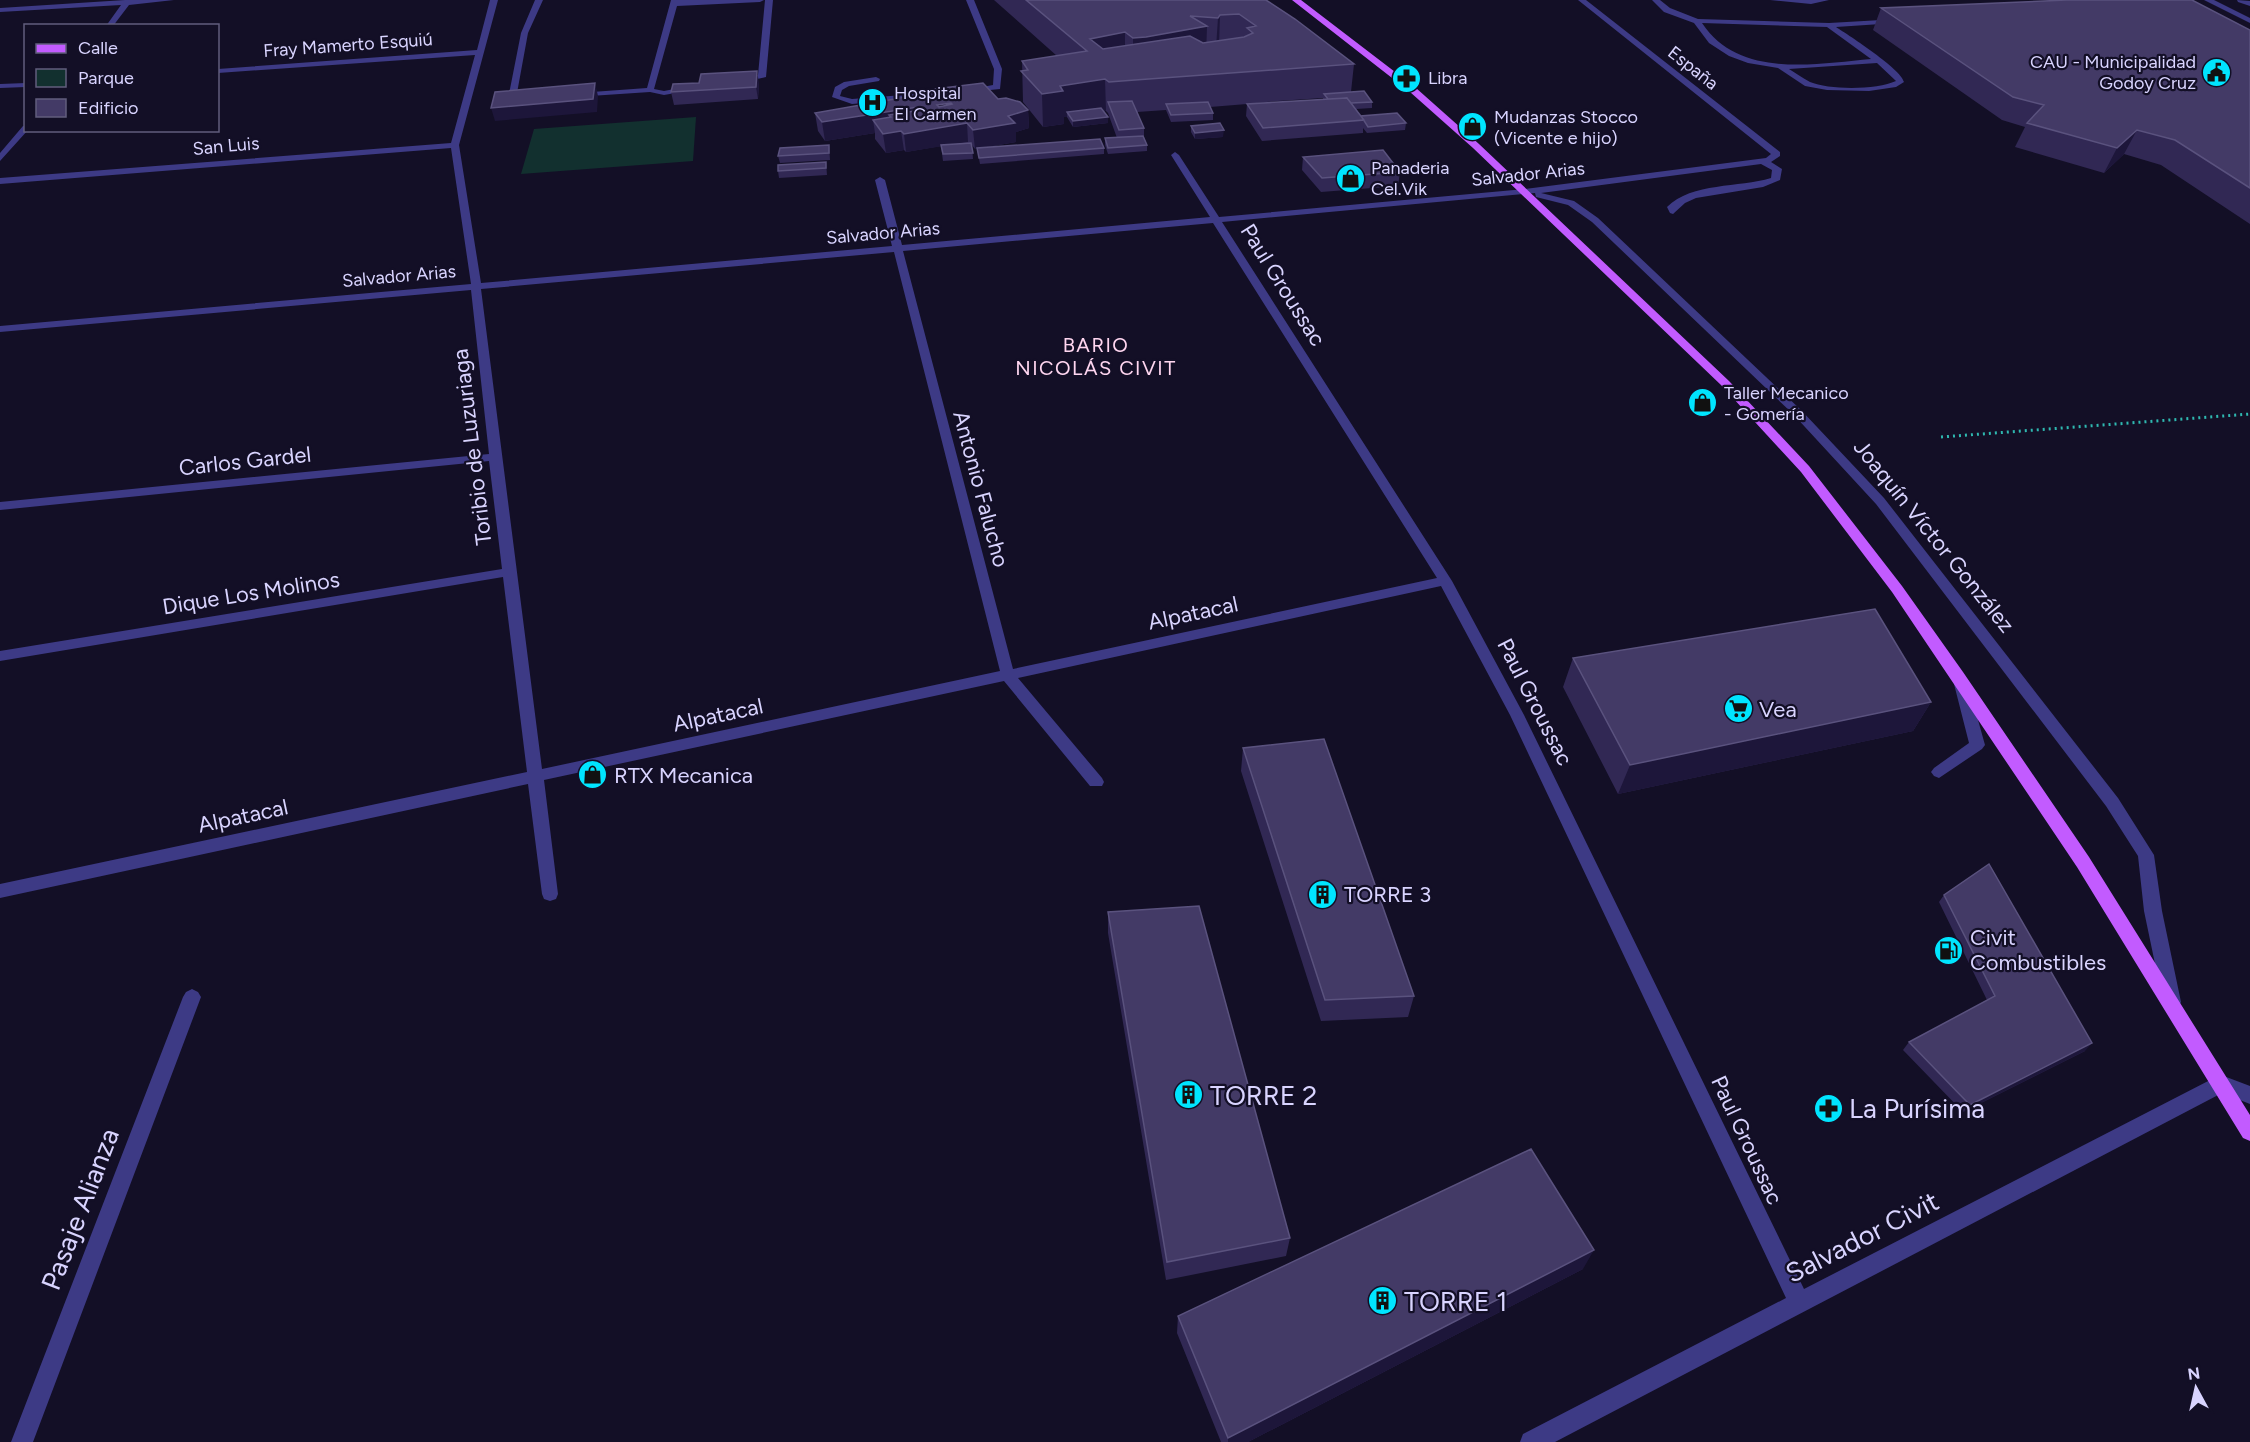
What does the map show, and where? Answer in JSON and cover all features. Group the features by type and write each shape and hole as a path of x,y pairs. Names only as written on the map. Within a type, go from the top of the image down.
{"main road":[{"name":"Joaquín Víctor González","path":"1296,0 1413,90 1525,192 1725,383 1797,461 1897,589 1958,676 2083,862 2250,1132"}],"street":[{"path":"0,10 170,0"},
{"name":"Toribio de Luzuriaga","path":"494,0 455,145 476,286 495,458 550,894"},
{"path":"537,97 517,97 513,94 520,46 540,0"},
{"path":"650,90 674,2 760,0"},
{"path":"727,83 762,77 769,0"},
{"path":"962,91 997,87 998,69 970,0"},
{"name":"España","path":"1582,0 1777,154 1765,160"},
{"path":"1656,0 1666,10 1697,21 1828,25 1905,20"},
{"path":"1774,0 1811,2 1825,0"},
{"path":"2208,0 2250,21"},
{"path":"2241,0 2250,4"},
{"path":"111,24 128,1"},
{"path":"1697,21 1713,43 1764,65 1879,61"},
{"path":"1780,66 1809,84 1821,88 1898,85 1900,79 1879,61 1828,25"},
{"name":"Fray Mamerto Esquiú","path":"219,71 481,52"},
{"path":"876,79 847,84 838,89 836,97 852,102 926,95"},
{"path":"0,86 24,85"},
{"path":"571,95 650,90 664,93 698,86"},
{"path":"0,158 24,130"},
{"name":"San Luis","path":"0,181 455,145"},
{"name":"Paul Groussac","path":"1175,155 1445,581 1522,725 1799,1302"},
{"path":"1673,211 1672,207 1675,204 1692,196 1761,186 1775,180 1777,169 1765,160"},
{"name":"Salvador Arias","path":"0,329 1525,192 1765,160"},
{"name":"Antonio Falucho","path":"880,180 1008,676 1096,782"},
{"name":"Joaquín Víctor González","path":"1525,192 1571,203 1595,220 1797,412 1880,501 2112,802 2140,843 2149,868 2153,911 2173,1008"},
{"name":"Carlos Gardel","path":"0,506 495,458"},
{"name":"Dique Los Molinos","path":"0,657 509,572"},
{"name":"Alpatacal","path":"0,891 1445,581"},
{"path":"1939,772 1977,745 1972,719 1958,676"},
{"name":"Pasaje Alianza","path":"22,1442 192,997"},
{"path":"2221,1084 2250,1095"},
{"name":"Salvador Civit","path":"1531,1442 2221,1084"}],"path":[{"path":"1941,437 2250,414"}],"green space":[{"path":"696,117 693,161 521,174 534,129"}],"building":[{"path":"1026,0 1266,0 1354,64 1109,82 1105,79 1060,86 1063,91 1042,94 1021,71 1028,70 1022,61 1087,51","holes":["1239,14 1256,26 1247,28 1253,33 1244,37 1203,43 1190,36 1103,49 1090,39 1125,32 1133,38 1146,37 1207,26 1190,16 1218,18 1220,15"]},
{"path":"2067,0 2192,0 2250,30 2250,188 2175,140 2137,130 2117,148 2027,123 2044,105 2013,97 1881,8"},
{"path":"757,71 756,87 671,92 673,84 699,83 701,74"},
{"path":"595,83 593,99 491,108 495,92"},
{"path":"983,83 998,99 1006,98 1020,102 1028,110 1008,116 1015,123 973,130 967,123 904,134 901,131 883,134 873,120 921,110 918,107 822,122 815,113 929,93 926,90","holes":["951,103 939,107 937,105"]},
{"path":"1364,91 1372,102 1351,103 1347,98 1328,99 1324,94"},
{"path":"1347,98 1364,120 1263,128 1247,104"},
{"path":"1132,101 1144,128 1119,130 1108,102"},
{"path":"1208,102 1213,113 1171,115 1166,104"},
{"path":"1101,108 1108,117 1073,121 1067,112"},
{"path":"1397,113 1406,123 1368,127 1361,116"},
{"path":"1220,123 1224,130 1195,133 1191,126"},
{"path":"1143,136 1147,145 1108,148 1105,138"},
{"path":"1100,139 1104,148 979,158 977,148"},
{"path":"971,143 973,153 943,154 941,145"},
{"path":"829,145 829,153 778,156 780,148"},
{"path":"1383,150 1400,172 1322,178 1303,157"},
{"path":"826,162 826,168 778,171 778,165"},
{"name":"Vea","path":"1875,609 1931,702 1630,765 1573,658"},
{"name":"TORRE 3","path":"1324,739 1414,996 1325,1000 1243,748"},
{"path":"1989,864 2092,1043 1970,1105 1909,1042 1995,996 1944,895"},
{"name":"TORRE 2","path":"1199,906 1290,1238 1167,1262 1108,912"},
{"name":"TORRE 1","path":"1531,1149 1594,1250 1228,1438 1178,1316"}],"place":[{"name":"CAU - Municipalidad Godoy Cruz","path":"2217,72"},
{"name":"Libra","path":"1407,78"},
{"name":"Hospital El Carmen","path":"873,103"},
{"name":"Mudanzas Stocco (Vicente e hijo)","path":"1473,127"},
{"name":"Panaderia Cel.Vik","path":"1350,178"},
{"name":"Taller Mecanico - Gomería","path":"1703,403"},
{"name":"Vea","path":"1738,709"},
{"name":"RTX Mecanica","path":"593,775"},
{"name":"TORRE 3","path":"1323,894"},
{"name":"Civit Combustibles","path":"1949,950"},
{"name":"TORRE 2","path":"1189,1095"},
{"name":"La Purísima","path":"1828,1108"},
{"name":"TORRE 1","path":"1383,1301"}],"district":[{"name":"BARIO NICOLÁS CIVIT","path":"1096,356"}]}
